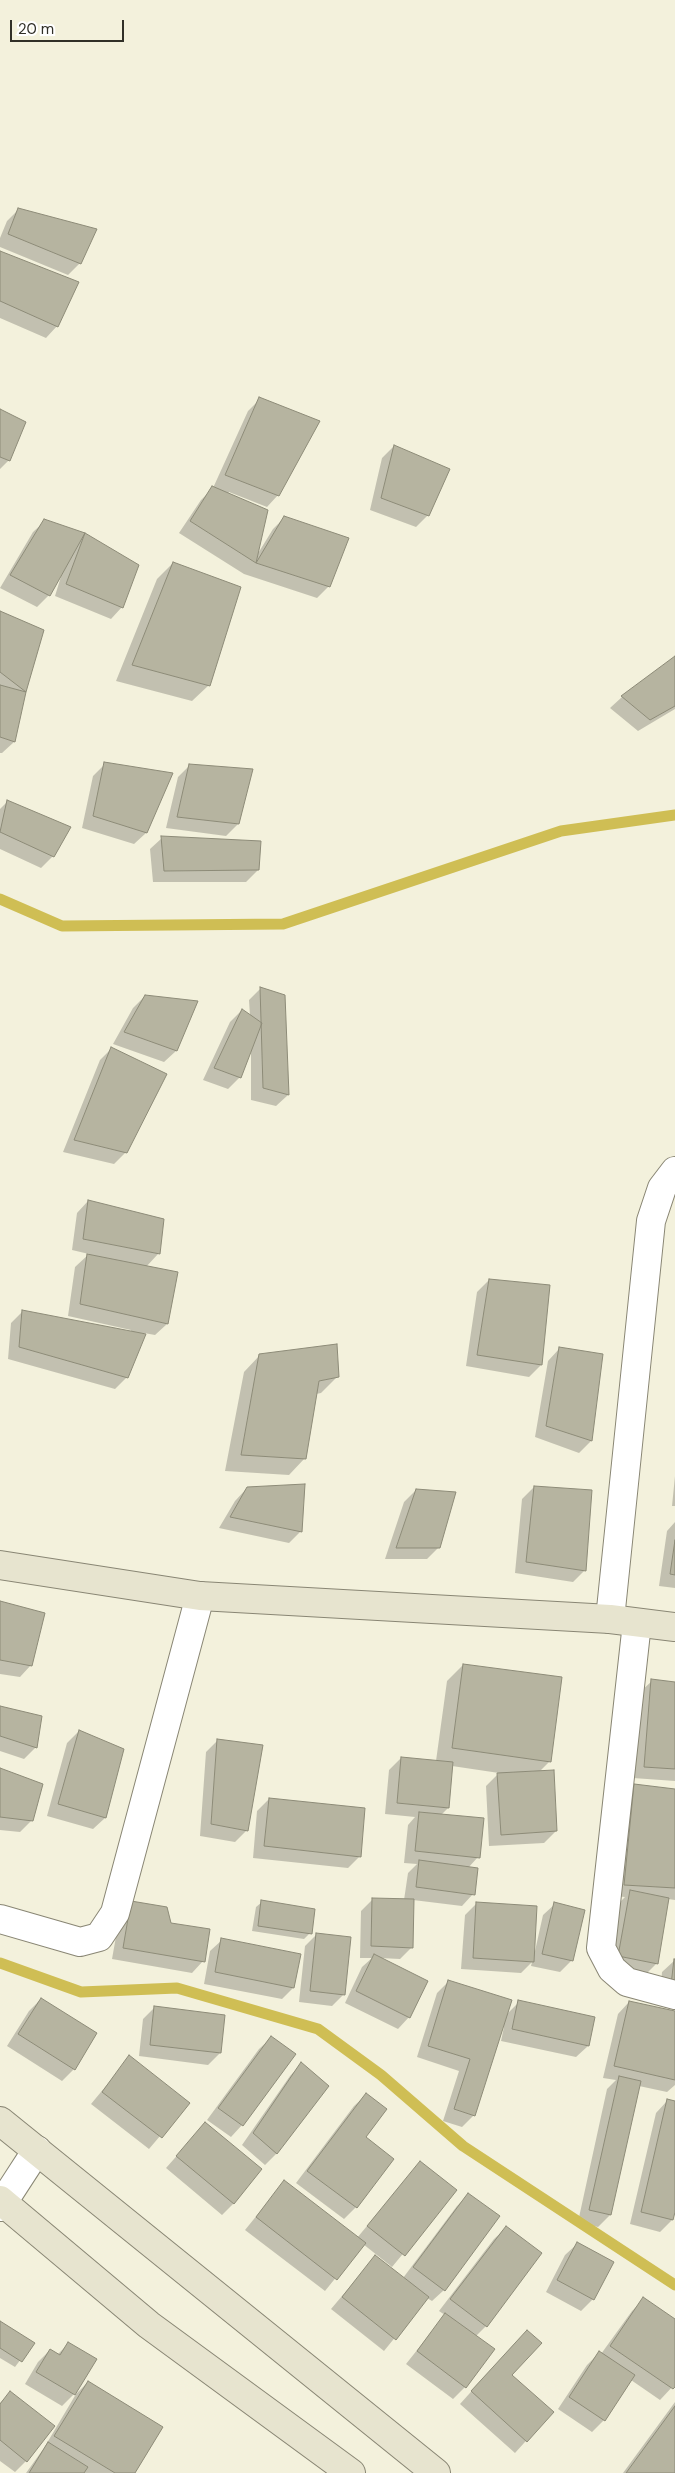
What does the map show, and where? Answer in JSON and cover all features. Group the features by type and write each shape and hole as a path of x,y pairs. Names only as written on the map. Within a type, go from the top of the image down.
{"street":[{"path":"610,1619 651,1220 662,1188 675,1171"},
{"path":"0,1565 200,1596 610,1619 675,1627"},
{"path":"0,1919 80,1942 99,1938 115,1913 200,1596"},
{"path":"637,1623 600,1948 612,1969 628,1982 675,1995"},
{"path":"0,2121 436,2473"},
{"path":"37,2150 1,2203 149,2325 351,2473"}],"building":[{"path":"18,208 97,229 81,264 8,234"},
{"path":"0,251 79,282 58,327 0,301"},
{"path":"259,397 320,421 279,496 225,475"},
{"path":"0,409 26,422 10,461 0,457"},
{"path":"394,445 450,469 429,516 381,498"},
{"path":"212,486 268,510 256,563 190,521"},
{"path":"284,516 349,538 330,587 256,563"},
{"path":"44,519 85,533 50,596 10,575"},
{"path":"85,533 139,565 123,608 66,584"},
{"path":"173,562 241,587 210,686 132,665"},
{"path":"0,611 44,630 26,692 0,672"},
{"path":"675,656 675,706 650,720 621,696"},
{"path":"0,685 26,692 15,742 0,737"},
{"path":"104,762 173,773 147,833 93,816"},
{"path":"189,764 253,769 239,824 177,817"},
{"path":"7,800 71,827 54,857 0,832"},
{"path":"161,836 261,841 259,870 164,871"},
{"path":"260,987 285,995 289,1095 263,1088"},
{"path":"145,995 198,1001 177,1051 124,1032"},
{"path":"242,1009 262,1023 241,1078 214,1068"},
{"path":"111,1047 167,1074 127,1153 74,1140"},
{"path":"88,1200 164,1219 160,1254 83,1239"},
{"path":"87,1254 178,1272 168,1324 80,1304"},
{"path":"489,1279 550,1285 542,1365 477,1355"},
{"path":"22,1310 146,1334 128,1378 19,1347"},
{"path":"337,1344 339,1377 319,1381 306,1459 241,1455 259,1354"},
{"path":"559,1347 603,1354 592,1441 546,1426"},
{"path":"305,1484 302,1532 230,1517 247,1487"},
{"path":"534,1486 592,1490 586,1571 526,1562"},
{"path":"416,1489 456,1492 440,1548 396,1548"},
{"path":"675,1540 675,1575 670,1574"},
{"path":"0,1601 45,1613 32,1666 0,1660"},
{"path":"463,1664 562,1677 551,1762 452,1748"},
{"path":"651,1679 675,1682 675,1769 644,1767"},
{"path":"0,1706 42,1716 37,1748 0,1736"},
{"path":"79,1730 124,1749 106,1818 58,1804"},
{"path":"217,1739 263,1745 248,1831 211,1824"},
{"path":"401,1757 453,1762 449,1808 397,1803"},
{"path":"0,1768 43,1784 33,1821 0,1817"},
{"path":"554,1770 557,1831 501,1835 497,1773"},
{"path":"634,1784 675,1789 675,1888 624,1885"},
{"path":"269,1798 365,1808 361,1857 264,1846"},
{"path":"419,1812 484,1818 480,1858 415,1851"},
{"path":"419,1860 478,1868 475,1895 416,1887"},
{"path":"630,1890 669,1898 658,1964 618,1956"},
{"path":"372,1898 414,1899 413,1948 371,1946"},
{"path":"261,1900 315,1909 312,1934 258,1926"},
{"path":"131,1901 167,1907 171,1923 210,1929 205,1962 123,1948"},
{"path":"476,1902 537,1906 534,1962 473,1958"},
{"path":"554,1902 585,1910 573,1961 542,1954"},
{"path":"316,1933 351,1937 345,1995 310,1991"},
{"path":"221,1938 301,1954 294,1988 215,1972"},
{"path":"374,1954 428,1981 410,2018 356,1991"},
{"path":"674,1959 675,1985 671,1985"},
{"path":"448,1980 512,2000 475,2116 454,2109 470,2059 428,2046"},
{"path":"41,1998 97,2033 75,2070 18,2034"},
{"path":"518,2000 595,2017 589,2046 512,2029"},
{"path":"629,2001 675,2011 675,2080 614,2066"},
{"path":"154,2006 225,2015 221,2053 150,2045"},
{"path":"271,2036 296,2054 243,2126 218,2108"},
{"path":"129,2055 190,2103 162,2138 102,2092"},
{"path":"301,2062 329,2086 277,2154 253,2133"},
{"path":"619,2076 641,2081 611,2215 589,2210"},
{"path":"366,2093 387,2109 366,2137 394,2159 357,2208 307,2171"},
{"path":"667,2099 675,2101 675,2212 673,2220 641,2212"},
{"path":"205,2122 262,2169 234,2204 176,2156"},
{"path":"420,2161 457,2190 405,2256 367,2226"},
{"path":"284,2180 366,2243 337,2280 256,2217"},
{"path":"468,2193 500,2216 445,2291 413,2267"},
{"path":"506,2226 542,2253 487,2327 450,2299"},
{"path":"577,2242 614,2262 594,2300 557,2280"},
{"path":"375,2255 429,2297 396,2340 342,2297"},
{"path":"643,2297 675,2319 675,2387 673,2389 610,2346"},
{"path":"445,2313 495,2349 466,2388 417,2351"},
{"path":"0,2321 35,2343 22,2362 0,2348"},
{"path":"527,2330 542,2343 512,2375 554,2412 527,2442 471,2391"},
{"path":"68,2342 97,2359 75,2395 36,2372 50,2349 60,2355"},
{"path":"599,2351 635,2375 605,2421 569,2397"},
{"path":"88,2381 163,2427 135,2473 115,2473 54,2436"},
{"path":"10,2391 55,2426 27,2462 0,2440 0,2404"},
{"path":"675,2406 675,2473 626,2473"},
{"path":"48,2442 88,2467 84,2473 29,2473"}],"waterway":[{"path":"0,899 62,926 283,924 561,831 675,815"},
{"path":"0,1963 81,1992 177,1988 318,2029 381,2075 463,2146 675,2285"}]}
